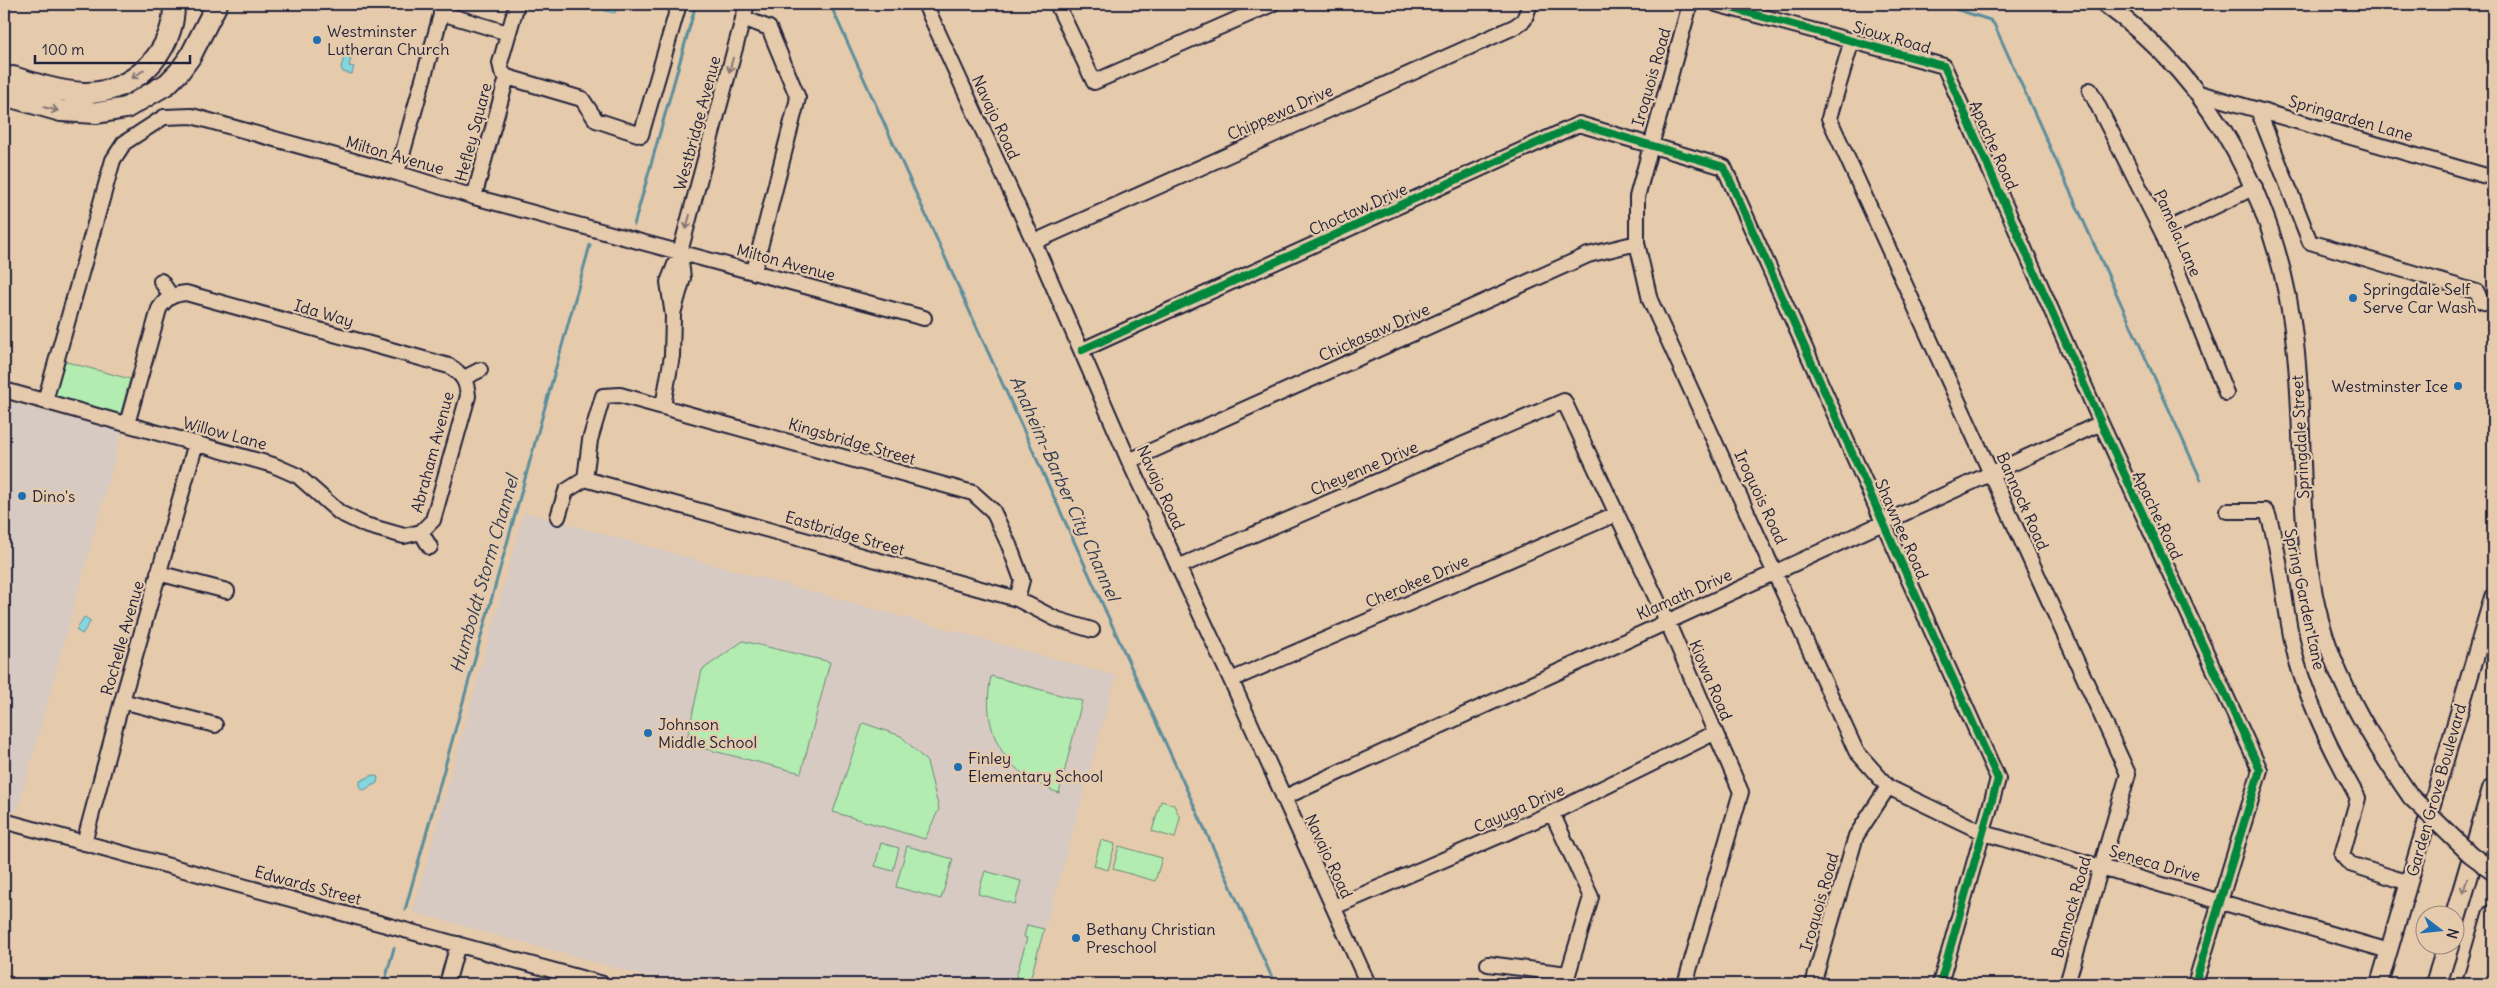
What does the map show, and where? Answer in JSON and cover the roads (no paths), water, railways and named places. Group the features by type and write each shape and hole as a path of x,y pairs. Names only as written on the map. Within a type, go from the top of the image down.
{"highway":[{"path":"4,79 13,77 84,92 100,92 120,85 151,65 159,55 172,32 174,4"},
{"path":"4,95 61,111 97,113 126,108 167,84 179,72 190,57 217,4"},
{"path":"2459,906 2493,789"},
{"path":"2473,984 2493,915"},
{"path":"2436,984 2445,956"}],"main road":[{"name":"Springdale Street","path":"2105,4 2131,24 2199,93 2255,187 2271,228 2282,270 2295,344 2306,548 2315,597 2343,684 2376,747 2411,797 2470,854 2493,872"},
{"name":"Garden Grove Boulevard","path":"2379,984 2493,596"}],"street":[{"name":"Hefley Square","path":"517,4 500,63 502,72 507,77 582,99 596,120 641,135 679,4"},
{"name":"Westbridge Avenue","path":"663,406 672,356 673,316 668,282 680,252 747,4"},
{"name":"Navajo Road","path":"925,4 1034,242 1129,461 1231,680 1282,798 1368,984"},
{"path":"1057,4 1094,82 1272,4"},
{"name":"Chippewa Drive","path":"1034,242 1514,27 1524,20 1530,4"},
{"name":"Iroquois Road","path":"1690,4 1649,146 1637,197 1636,244 1650,300 1856,751 1888,787 1856,836 1813,984"},
{"name":"Sioux Road","path":"1716,4 1944,66"},
{"path":"397,172 442,9 508,33"},
{"path":"743,18 768,28 798,98 754,271"},
{"name":"Bannock Road","path":"1852,40 1829,118 2128,774 2067,984"},
{"name":"Apache Road","path":"1944,66 2100,423 2260,770 2195,984"},
{"name":"Hefley Square","path":"474,196 507,77"},
{"name":"Pamela Lane","path":"2090,90 2162,232 2226,393"},
{"name":"Springarden Lane","path":"2199,93 2493,178"},
{"path":"2258,110 2296,200 2310,242 2477,292 2481,302 2493,305"},
{"name":"Milton Avenue","path":"45,401 113,160 124,143 139,131 164,117 192,116 397,172 474,196 924,318"},
{"name":"Choctaw Drive","path":"1082,350 1579,124 1649,146"},
{"name":"Shawnee Road","path":"1649,146 1724,167 1998,779 1940,984"},
{"path":"2162,232 2255,187"},
{"name":"Chickasaw Drive","path":"1129,461 1588,255 1636,244"},
{"path":"127,424 159,309 171,296 161,281"},
{"name":"Ida Way","path":"171,296 186,293 449,366 464,378"},
{"name":"Abraham Avenue","path":"430,546 421,532 433,520 468,396 464,378 480,370"},
{"name":"Willow Lane","path":"4,390 273,464 298,476 340,513 365,525 404,536 421,532"},
{"name":"Kingsbridge Street","path":"585,479 590,440 603,396 620,396 663,406 974,493 993,510 1009,545 1022,580 1017,599"},
{"name":"Kiowa Road","path":"1564,401 1667,621 1741,792 1686,984"},
{"name":"Cheyenne Drive","path":"1178,567 1564,401"},
{"name":"Klamath Drive","path":"1282,798 2100,423"},
{"name":"Rochelle Avenue","path":"84,843 122,701 196,443"},
{"path":"558,517 566,491 585,479"},
{"name":"Eastbridge Street","path":"585,479 1017,599 1056,619 1092,630"},
{"name":"Spring Garden Lane","path":"2227,511 2264,511 2268,515 2297,661 2313,707 2333,754 2358,798 2342,855 2350,864 2409,883"},
{"name":"Cherokee Drive","path":"1231,680 1616,514"},
{"path":"158,573 227,591"},
{"path":"122,701 215,726"},
{"name":"Cayuga Drive","path":"1334,907 1552,814 1714,733"},
{"name":"Seneca Drive","path":"1888,787 1984,833 2389,951"},
{"path":"1488,964 1566,979 1591,897 1552,814"},
{"name":"Edwards Street","path":"4,821 603,984"},
{"path":"447,984 458,944"},
{"path":"4,983 8,984"}],"water":[{"path":"600,4 618,4 615,13 605,11 606,5"},
{"path":"344,57 351,59 349,66 354,67 352,74 343,72 341,67"},
{"path":"84,617 91,621 82,634 76,630"},
{"path":"373,775 378,777 377,783 364,790 360,788 360,781"}],"waterway":[{"name":"Humboldt Storm Channel","path":"634,225 696,4"},
{"name":"Anaheim-Barber City Channel","path":"830,4 1275,984"},
{"path":"1955,4 1955,9 1990,20 1994,24 2201,480"},
{"name":"Humboldt Storm Channel","path":"405,910 590,245"},
{"path":"384,984 394,948"}],"place":[{"name":"Westminster Lutheran Church","path":"317,40"},
{"name":"Springdale Self Serve Car Wash","path":"2353,298"},
{"name":"Westminster Ice","path":"2458,386"},
{"name":"Dino's","path":"22,496"},
{"name":"Johnson Middle School","path":"648,733"},
{"name":"Finley Elementary School","path":"958,767"},
{"name":"Bethany Christian Preschool","path":"1076,938"}]}
